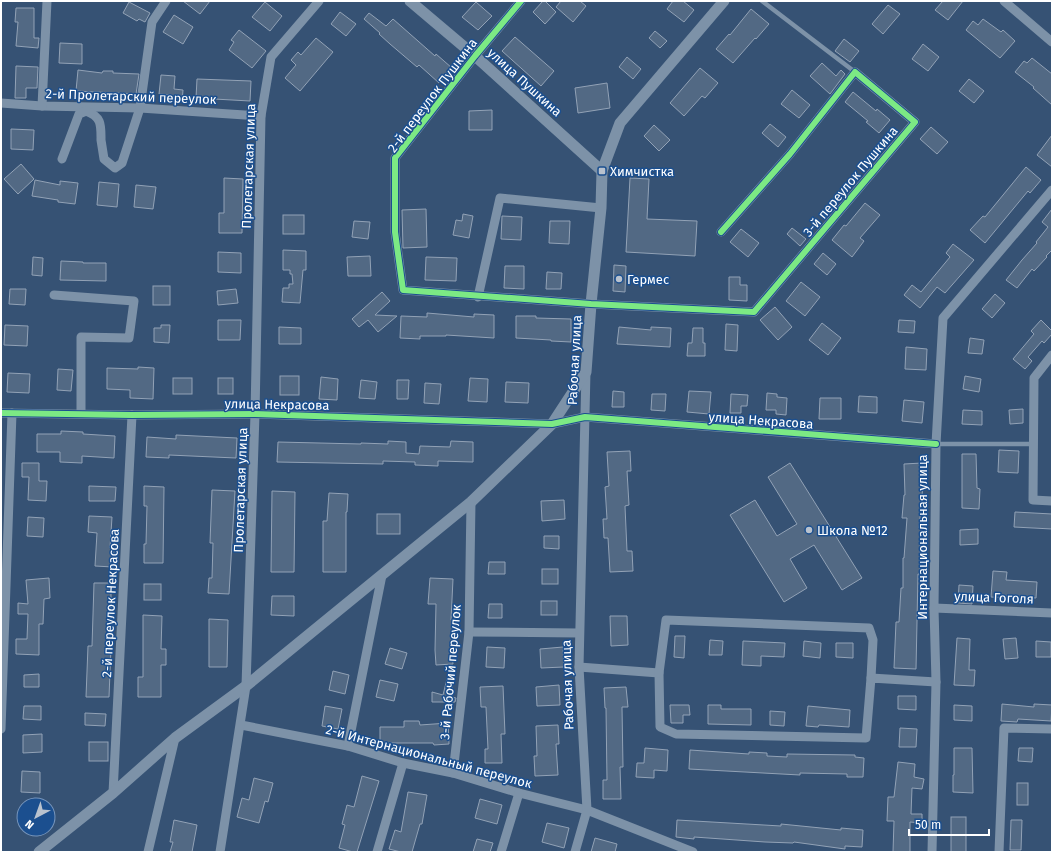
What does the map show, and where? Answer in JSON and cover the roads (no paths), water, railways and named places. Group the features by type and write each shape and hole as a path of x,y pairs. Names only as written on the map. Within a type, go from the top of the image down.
{"street":[{"path":"42,106 47,1"},
{"path":"62,159 69,144 73,126 79,114 86,110 94,113 102,127 101,138 104,159 115,168 122,163 140,108 152,22 166,1"},
{"name":"Пролетарская улица","path":"220,852 246,686 255,414 260,116 271,57 319,1"},
{"name":"улица Пушкина","path":"410,1 475,56 602,171"},
{"name":"2-й переулок Пушкина","path":"521,1 394,158 395,232 403,290 478,297 591,304"},
{"name":"Рабочая улица","path":"575,852 587,810 579,667 584,417 591,304 601,208 602,171 620,122 724,1"},
{"path":"1004,1 1052,42"},
{"path":"721,232 790,154 856,72"},
{"name":"3-й переулок Пушкина","path":"591,304 754,312 915,122 856,72"},
{"name":"2-й Пролетарский переулок","path":"1,103 42,106 140,108 260,116"},
{"name":"Интернациональная улица","path":"932,852 936,682 934,608 936,444 943,318 1052,190"},
{"path":"478,297 500,198 601,208"},
{"path":"54,295 134,301 129,338 81,337 81,413"},
{"path":"1052,356 1034,378 1033,444 1033,500 1052,501"},
{"path":"39,852 113,793 175,738 246,686 471,502 552,424 586,372"},
{"name":"улица Некрасова","path":"1,413 255,414 552,424 584,417 936,444"},
{"path":"1,729 12,413"},
{"name":"2-й переулок Некрасова","path":"113,793 132,414"},
{"name":"3-й Рабочий переулок","path":"453,772 469,632 471,502"},
{"path":"348,746 382,575"},
{"name":"улица Гоголя","path":"934,608 1052,613"},
{"path":"666,620 868,628 873,640 871,678 866,738 676,734 660,727 659,673 666,620"},
{"path":"469,632 579,633"},
{"path":"579,667 659,673"},
{"path":"871,678 936,682"},
{"name":"2-й Интернациональный переулок","path":"241,725 348,746 403,763 453,772 519,793 587,810 693,852"},
{"path":"999,852 1004,728 1052,729"},
{"path":"148,852 175,738"},
{"path":"377,852 403,763"},
{"path":"501,852 519,793"}],"lane":[{"path":"762,1 856,72"},
{"path":"936,444 1033,444"}],"place":[{"name":"Химчистка","path":"602,171"},
{"name":"Гермес","path":"619,279"},
{"name":"Школа №12","path":"809,530"}]}
